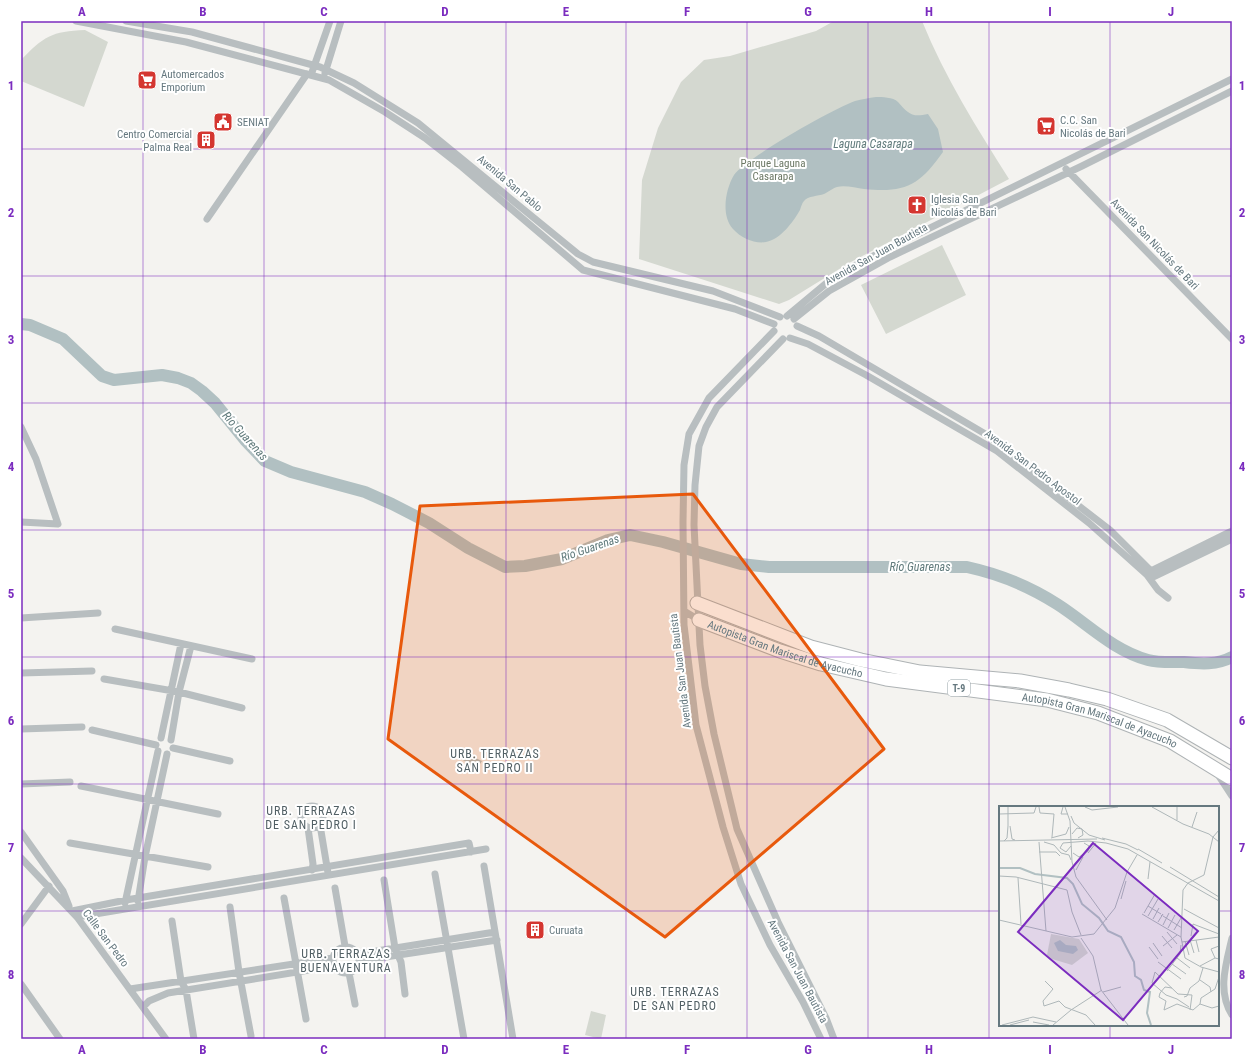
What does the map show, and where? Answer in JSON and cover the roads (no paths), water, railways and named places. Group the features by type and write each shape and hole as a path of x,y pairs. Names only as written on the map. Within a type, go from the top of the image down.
{"highway":[{"name":"Autopista Gran Mariscal de Ayacucho","path":"697,603 811,647 861,660 920,672 1020,681 1107,699 1167,720 1232,758"},
{"name":"Autopista Gran Mariscal de Ayacucho","path":"699,620 780,652 821,664 886,679 1046,700 1098,713 1170,741 1232,779"}],"street":[{"name":"Avenida San Pablo","path":"76,21 186,42 232,53 323,79 342,87 425,138 583,270 728,307 760,317 774,327"},
{"name":"Avenida San Pablo","path":"126,21 192,32 326,69 354,83 409,117 446,144 578,254 593,262 713,291 790,319"},
{"path":"207,219 309,75 315,65 330,21"},
{"path":"323,79 341,21"},
{"path":"219,50 222,40"},
{"path":"232,53 234,44"},
{"name":"Avenida San Juan Bautista","path":"790,319 829,281 851,267 1232,79"},
{"name":"Avenida San Juan Bautista","path":"821,1039 803,1002 770,945 741,884 725,834 696,725 684,610 683,569 686,448 689,434 709,398 774,327 790,319 829,291 878,263 1232,91"},
{"path":"404,125 409,117"},
{"name":"Avenida San Nicolás de Bari","path":"1061,164 1232,339"},
{"path":"483,185 488,178"},
{"path":"574,263 578,254"},
{"name":"Avenida San Juan Bautista","path":"790,319 795,333 786,338 717,407 706,427 699,446 695,485 694,525 697,603 705,686 714,734 737,829 778,922 826,1018 834,1039"},
{"name":"Avenida San Pedro Apostol","path":"790,319 987,435 1110,530 1152,571 1158,572"},
{"path":"774,327 777,336 786,338"},
{"name":"Avenida San Pedro Apostol","path":"786,338 808,344 866,375 997,451 1089,523 1147,575 1158,590 1168,598"},
{"path":"21,428 36,459 58,524 21,522"},
{"path":"1147,575 1153,577 1158,572 1232,531"},
{"path":"1158,572 1232,539"},
{"path":"684,610 697,603"},
{"name":"Autopista Gran Mariscal de Ayacucho","path":"684,610 699,620"},
{"path":"21,618 98,613"},
{"path":"115,629 252,659"},
{"path":"136,908 145,857 157,748 161,738 181,644"},
{"path":"124,910 152,800 170,751 179,692 191,646"},
{"path":"21,673 92,671"},
{"path":"104,679 171,690 242,708"},
{"path":"21,729 82,727"},
{"path":"92,730 157,748 162,754 170,751 230,761"},
{"path":"161,738 171,740"},
{"path":"1213,767 1232,796"},
{"path":"21,784 70,782"},
{"path":"81,786 218,814"},
{"path":"319,826 308,828 303,825 300,815 304,809 310,806 317,807 322,811 323,820 319,826 325,868 328,876"},
{"path":"308,828 313,864 312,870"},
{"path":"21,832 63,891 73,912"},
{"path":"70,842 145,857 208,867"},
{"path":"73,912 126,900 469,843 471,852"},
{"path":"458,846 458,854"},
{"path":"73,912 124,910 486,849"},
{"name":"Calle San Pedro","path":"21,858 73,912 166,1039"},
{"path":"484,866 513,1039"},
{"path":"435,874 464,1039"},
{"path":"384,880 395,948 401,962 406,994"},
{"path":"21,924 49,886"},
{"path":"335,888 345,946"},
{"path":"284,898 294,964 297,972 306,1019"},
{"path":"230,907 239,972 251,1036"},
{"path":"21,908 28,914"},
{"path":"172,921 181,981 186,990 194,1039"},
{"path":"359,958 395,948 495,932"},
{"path":"1232,938 1223,979 1224,992 1232,1015"},
{"path":"359,958 398,955 497,940"},
{"path":"345,946 355,950 359,958 356,969 349,973 340,972 333,962 337,950 345,946"},
{"path":"130,989 294,964 333,962"},
{"path":"143,1007 149,1001 168,993 297,972 333,962"},
{"path":"349,973 355,1004"},
{"path":"21,984 60,1039"}],"water":[{"name":"Laguna Casarapa","path":"876,97 893,99 910,114 928,114 938,129 943,152 926,173 910,185 901,188 878,190 840,186 824,194 808,198 803,202 797,215 782,234 766,242 748,240 733,229 729,224 726,210 728,188 734,175 742,167 772,146 828,114 855,101"},
{"path":"464,753 482,761 474,773 469,771 470,764 461,759"}],"waterway":[{"name":"Río Guarenas","path":"21,324 30,325 63,339 102,376 114,380 162,375 178,378 191,383 215,403 245,440 265,461 291,472 365,492 429,523 468,548 505,567 525,566 562,559 608,540 630,535 663,542 741,564 769,567 967,567 991,573 1025,586 1057,604 1111,643 1135,656 1152,661 1197,663 1221,661 1232,657"}],"place":[{"name":"Automercados Emporium","path":"147,80"},
{"name":"SENIAT","path":"223,122"},
{"name":"C.C. San Nicolás de Bari","path":"1046,126"},
{"name":"Centro Comercial Palma Real","path":"206,140"},
{"name":"Iglesia San Nicolás de Bari","path":"917,205"},
{"name":"Curuata","path":"535,930"}],"district":[{"name":"URB. TERRAZAS SAN PEDRO II","path":"495,761"},
{"name":"URB. TERRAZAS DE SAN PEDRO I","path":"311,818"},
{"name":"URB. TERRAZAS BUENAVENTURA","path":"346,961"},
{"name":"URB. TERRAZAS DE SAN PEDRO","path":"675,999"}],"park label":[{"name":"Parque Laguna Casarapa","path":"773,169"}]}
